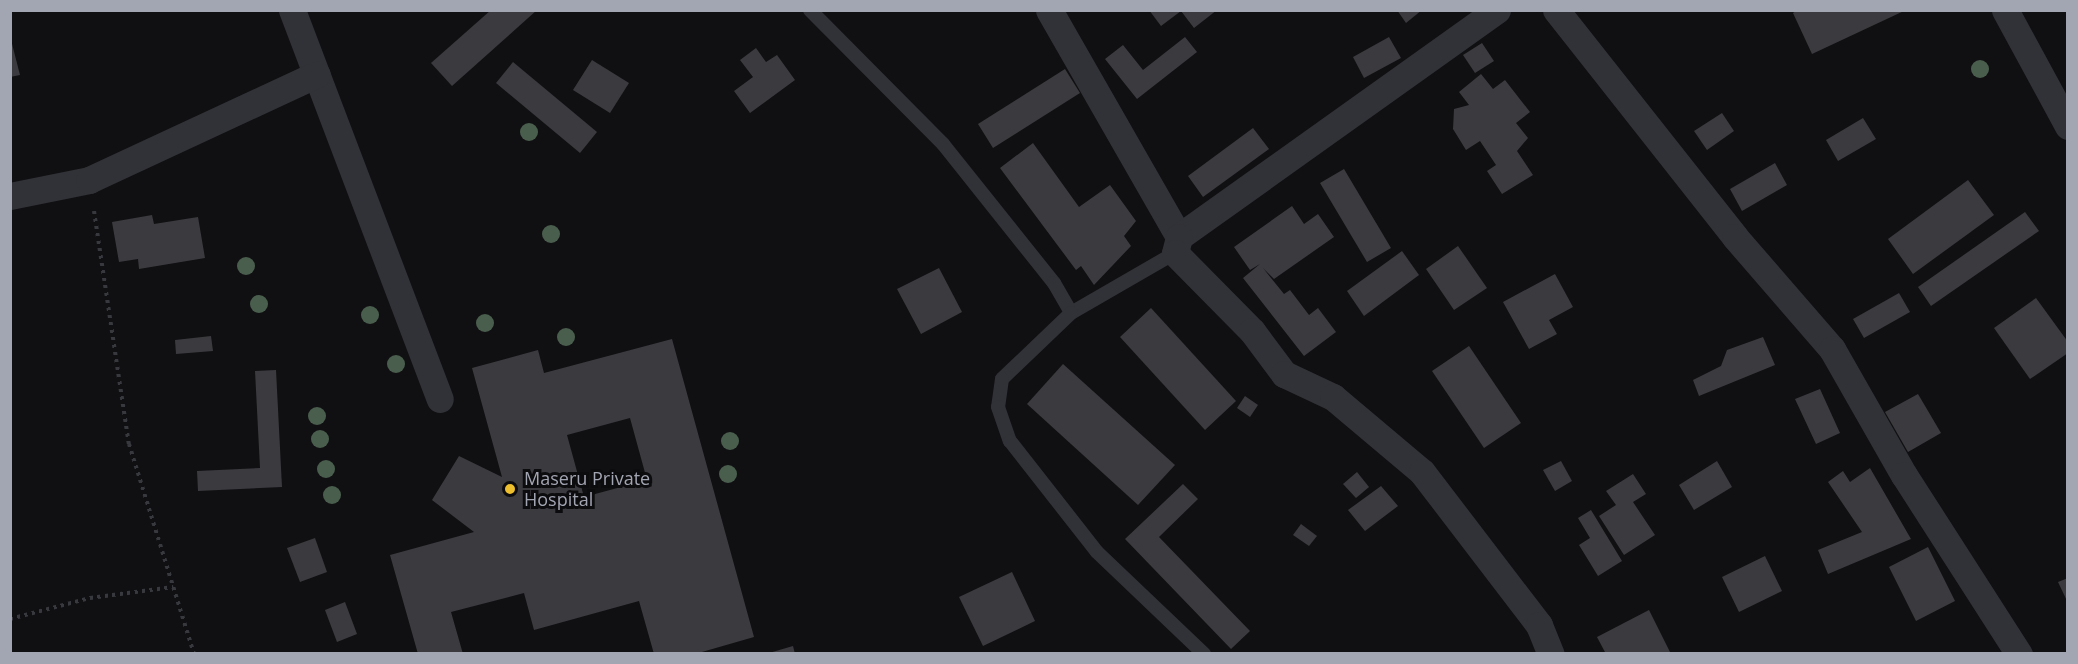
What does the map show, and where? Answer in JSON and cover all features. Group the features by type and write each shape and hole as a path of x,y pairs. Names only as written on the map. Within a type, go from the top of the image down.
{"street":[{"path":"291,10 440,399"},
{"path":"1048,10 1177,245 1252,331 1284,375 1334,397 1422,472 1539,625 1551,654"},
{"path":"1177,245 1497,10"},
{"path":"1556,10 1735,237 1832,349 1904,474 2019,654"},
{"path":"2005,10 2067,126"},
{"path":"10,196 89,180 317,74"}],"lane":[{"path":"810,10 943,144 1053,283 1071,314"},
{"path":"1177,245 1071,314 1002,379 998,407 1010,441 1097,552 1204,654"}],"path":[{"path":"89,180 129,444 194,654"},
{"path":"10,619 90,598 172,587"}],"building":[{"path":"491,10 537,10 452,86 431,63"},
{"path":"1149,10 1217,10 1194,28 1181,11 1161,26"},
{"path":"1397,10 1422,10 1406,23"},
{"path":"1797,10 1906,10 1812,54 1793,13"},
{"path":"10,36 20,75 10,77"},
{"path":"1185,37 1197,52 1137,99 1105,59 1123,45 1143,70"},
{"path":"1389,37 1401,58 1364,78 1353,57"},
{"path":"1482,43 1494,61 1475,73 1463,55"},
{"path":"756,48 766,62 777,55 795,80 750,113 734,91 753,77 740,60"},
{"path":"592,60 629,83 610,113 573,90"},
{"path":"513,62 597,132 580,153 496,83"},
{"path":"1065,69 1080,93 993,148 978,124"},
{"path":"1481,74 1493,89 1505,80 1530,112 1516,123 1528,138 1517,151 1533,175 1502,194 1487,171 1496,165 1480,141 1466,150 1453,129 1454,109 1469,105 1459,92"},
{"path":"1722,113 1734,131 1707,150 1694,131"},
{"path":"1863,118 1876,139 1838,161 1826,140"},
{"path":"1253,128 1269,149 1203,197 1188,176"},
{"path":"1033,143 1079,207 1110,185 1136,221 1124,236 1131,246 1094,285 1081,266 1076,270 1000,168"},
{"path":"1775,163 1787,185 1742,211 1730,189"},
{"path":"1344,169 1391,248 1367,262 1320,183"},
{"path":"1968,180 1994,215 1913,274 1888,239"},
{"path":"1292,206 1304,224 1318,214 1334,237 1274,279 1263,268 1284,294 1290,290 1309,315 1318,308 1336,332 1304,356 1243,278 1260,264 1250,270 1234,247"},
{"path":"2025,212 2039,231 1931,306 1918,287"},
{"path":"152,215 154,224 198,217 205,258 139,269 138,259 119,262 112,222"},
{"path":"1458,246 1487,288 1454,310 1426,269"},
{"path":"1402,251 1419,275 1364,316 1347,291"},
{"path":"939,268 962,312 921,334 897,289"},
{"path":"1555,274 1573,307 1549,320 1557,334 1529,349 1503,302"},
{"path":"1899,293 1910,312 1864,338 1853,319"},
{"path":"2036,298 2068,342 2068,353 2030,379 1994,328"},
{"path":"1151,308 1236,401 1205,430 1120,337"},
{"path":"211,336 213,351 176,354 175,340"},
{"path":"1763,337 1775,365 1699,396 1693,380 1721,366 1727,350"},
{"name":"Maseru Private Hospital","path":"672,339 754,637 695,654 654,654 639,601 534,630 524,593 451,612 463,654 418,654 390,555 474,532 432,500 459,456 502,477 472,368 538,350 544,373","holes":["630,418 647,480 584,497 567,435"]},
{"path":"1469,346 1521,423 1484,448 1432,371"},
{"path":"1063,364 1175,465 1138,505 1027,404"},
{"path":"276,370 282,487 198,491 197,471 260,468 255,371"},
{"path":"1820,389 1840,433 1816,444 1795,399"},
{"path":"1918,394 1941,433 1908,452 1885,412"},
{"path":"1245,396 1258,405 1250,417 1237,408"},
{"path":"1561,461 1572,481 1555,491 1543,470"},
{"path":"1717,461 1732,487 1694,510 1679,485"},
{"path":"1870,468 1911,539 1828,574 1818,550 1862,532 1828,482 1843,471 1850,482"},
{"path":"1357,472 1369,487 1356,498 1343,484"},
{"path":"1633,474 1646,494 1633,502 1655,535 1624,555 1599,516 1616,505 1606,491"},
{"path":"1183,484 1198,499 1159,537 1250,631 1231,649 1125,539"},
{"path":"1381,486 1398,506 1365,531 1348,510"},
{"path":"1591,510 1622,561 1598,576 1579,545 1590,538 1578,518"},
{"path":"1301,524 1317,536 1309,546 1293,535"},
{"path":"315,538 327,572 300,582 287,548"},
{"path":"1928,547 1955,601 1916,621 1889,567"},
{"path":"1765,556 1782,591 1739,612 1722,577"},
{"path":"1012,572 1035,621 983,646 959,597"},
{"path":"2068,578 2068,603 2058,582"},
{"path":"345,602 357,634 337,642 325,610"},
{"path":"1649,610 1671,654 1606,654 1597,637"},
{"path":"793,646 795,654 769,654 769,653"}],"place":[{"name":"Maseru Private Hospital","path":"510,489"}]}
